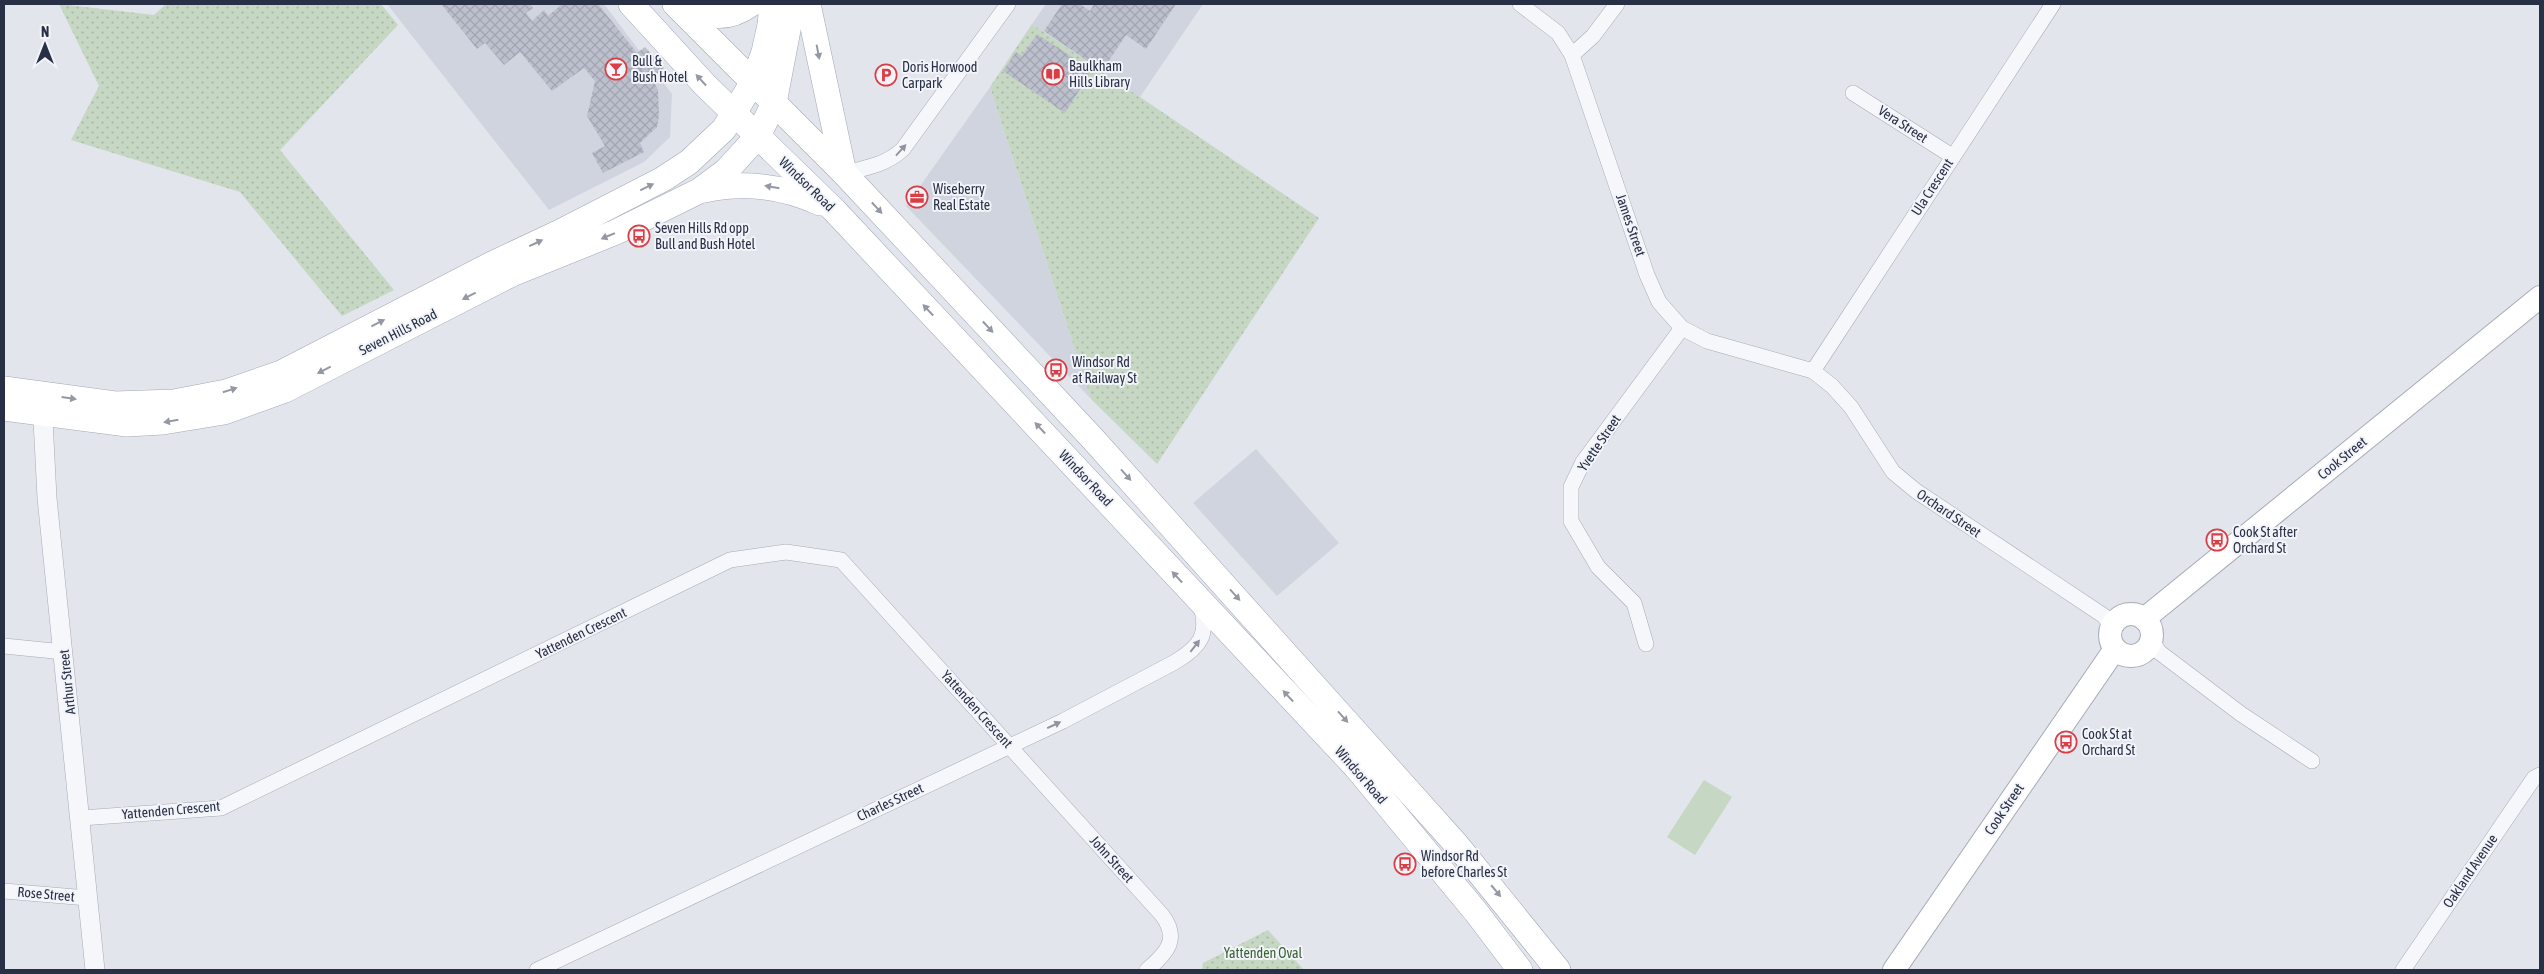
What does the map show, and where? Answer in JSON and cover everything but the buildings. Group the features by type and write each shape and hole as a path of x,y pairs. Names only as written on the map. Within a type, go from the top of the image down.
{"main road":[{"name":"Windsor Road","path":"631,4 705,85 834,210 1356,767 1476,912 1520,970"},
{"name":"Windsor Road","path":"675,4 844,173 1093,439 1456,844 1558,970"},
{"path":"675,4 720,17 739,12 751,4"},
{"name":"Seven Hills Road","path":"4,408 42,403 115,404 174,402 226,392 281,373 663,179 689,162 710,143 735,114 753,82 760,64 768,34 772,4"},
{"name":"Seven Hills Road","path":"4,389 42,403 127,424 163,422 224,412 285,390 512,274 616,232 699,191 726,171 758,136 774,103 792,4"},
{"path":"808,4 844,173"},
{"path":"699,191 722,186 774,187 810,198 834,210"},
{"name":"Cook Street","path":"2144,619 2540,297"},
{"path":"2130,614 2144,619 2152,632 2152,640 2143,652 2136,656 2128,656 2115,649 2111,642 2112,627 2116,620 2130,614"},
{"name":"Cook Street","path":"1894,970 2115,649"}],"street":[{"path":"844,173 892,160 903,150 1008,4"},
{"name":"James Street","path":"1520,4 1558,33 1572,55 1648,276 1659,302 1682,328 1707,341 1813,371"},
{"path":"1572,55 1592,36 1617,4"},
{"name":"Ula Crescent","path":"1813,371 2053,4"},
{"name":"Vera Street","path":"1853,93 1952,156"},
{"name":"Yvette Street","path":"1646,644 1634,603 1598,567 1571,521 1571,487 1583,462 1682,328"},
{"name":"Orchard Street","path":"1813,371 1832,386 1851,407 1893,472 1916,491 2104,616 2112,627"},
{"name":"Arthur Street","path":"42,403 47,498 95,970"},
{"name":"Yattenden Crescent","path":"81,818 221,808 730,560 786,552 841,560 1014,750"},
{"name":"Charles Street","path":"537,970 1014,750 1062,721 1192,652 1202,637 1206,623 1200,602"},
{"path":"2152,640 2159,652 2241,714 2312,761"},
{"path":"4,646 64,652"},
{"name":"John Street","path":"1014,750 1169,924 1172,935 1168,947 1147,970"},
{"name":"Oakland Avenue","path":"2403,970 2534,778 2540,775"},
{"name":"Rose Street","path":"4,891 88,898"}],"shaded area":[{"path":"387,4 604,4 672,94 670,137 644,162 549,210"},
{"path":"1046,4 1203,4 1140,97 1032,24"},
{"path":"990,87 1091,399 906,206"},
{"path":"1256,449 1339,543 1277,596 1193,503"}],"green space":[{"path":"59,4 154,15 166,4 381,4 398,25 280,150 394,290 342,316 240,192 71,140 99,86"},
{"path":"1032,24 1319,218 1157,464 1091,399 990,87"},
{"path":"1704,780 1732,797 1695,855 1667,837"},
{"name":"Yattenden Oval","path":"1268,930 1304,970 1202,970 1203,963"}],"place":[{"name":"Bull & Bush Hotel","path":"616,69"},
{"name":"Baulkham Hills Library","path":"1053,74"},
{"name":"Doris Horwood Carpark","path":"886,75"},
{"name":"Wiseberry Real Estate","path":"917,197"},
{"name":"Seven Hills Rd opp Bull and Bush Hotel","path":"639,236"},
{"name":"Windsor Rd at Railway St","path":"1056,370"},
{"name":"Cook St after Orchard St","path":"2217,540"},
{"name":"Cook St at Orchard St","path":"2066,742"},
{"name":"Windsor Rd before Charles St","path":"1405,864"}]}
